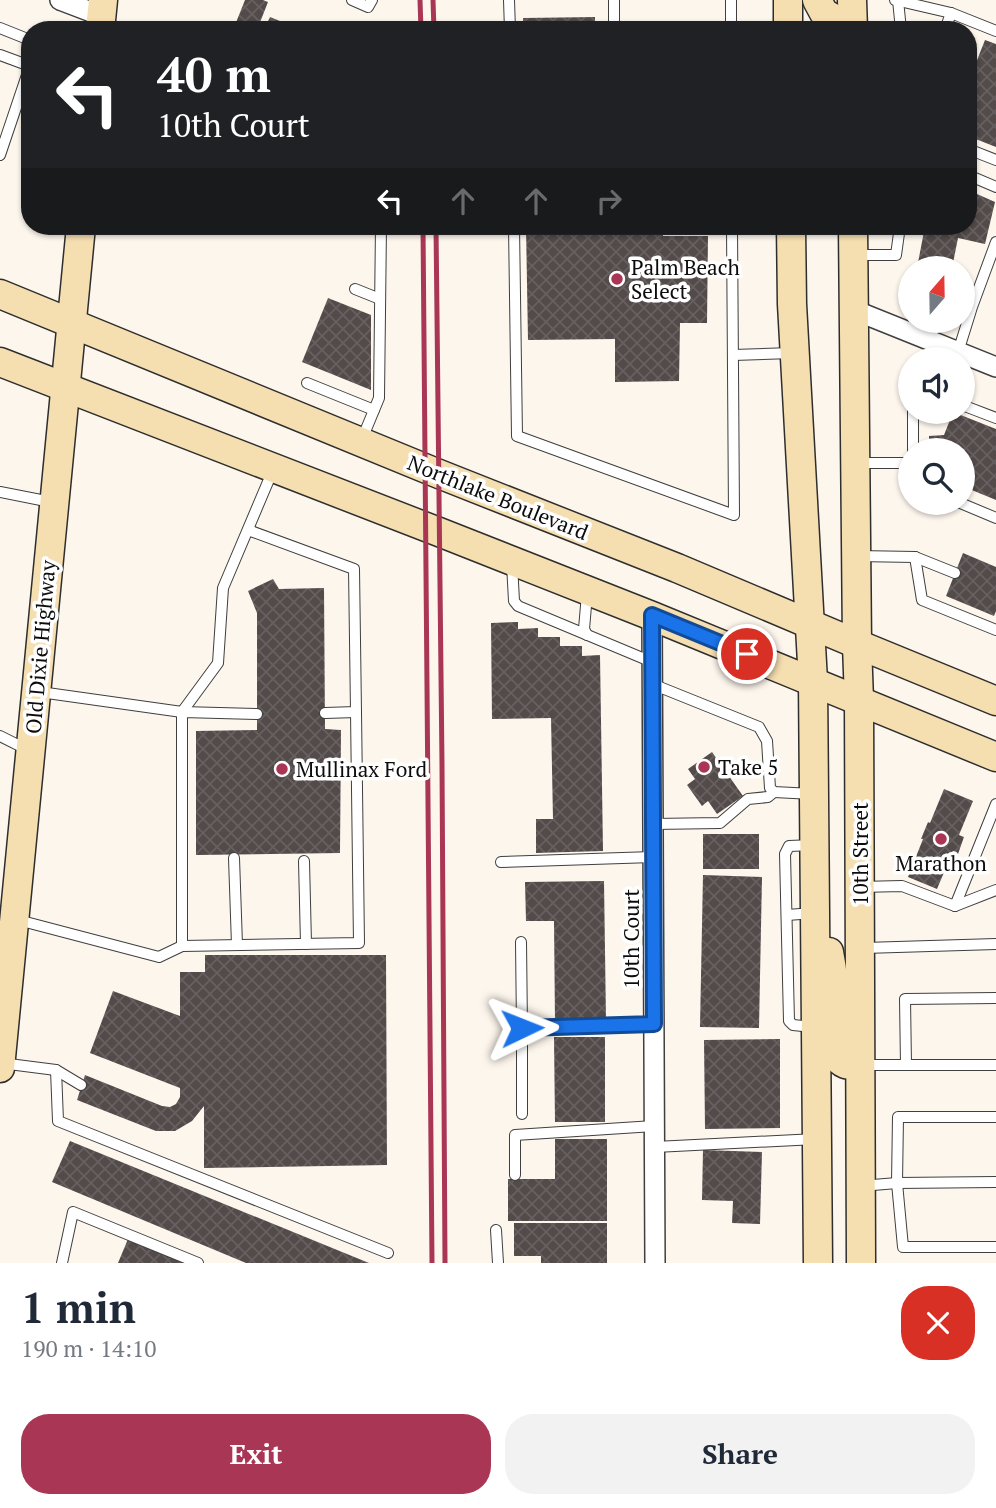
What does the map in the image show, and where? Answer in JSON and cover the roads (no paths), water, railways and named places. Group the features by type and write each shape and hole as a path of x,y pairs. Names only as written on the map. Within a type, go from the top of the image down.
{"main road":[{"path":"817,0 824,13 838,21"},
{"path":"852,0 853,21"},
{"name":"Old Dixie Highway","path":"0,1068 3,1011 80,235"},
{"name":"10th Street","path":"791,235 794,353 813,681 818,1263"},
{"name":"10th Street","path":"853,235 859,701 861,1263"},
{"name":"Northlake Boulevard","path":"0,294 677,568 996,701"},
{"path":"0,362 652,615 996,757"},
{"name":"10th Street","path":"814,908 827,939 834,975 837,1055 844,1065 860,1065"}],"street":[{"path":"60,0 102,15"},
{"path":"854,310 946,347"},
{"path":"975,359 996,367"},
{"name":"10th Court","path":"652,615 655,1263"}],"lane":[{"path":"352,0 368,7 372,0"},
{"path":"509,0 510,21"},
{"path":"614,0 614,21"},
{"path":"731,21 732,0"},
{"path":"900,21 897,0 951,13 970,21"},
{"path":"948,21 951,13"},
{"path":"977,24 996,32"},
{"path":"0,28 21,36"},
{"path":"0,55 21,63"},
{"path":"0,155 21,100"},
{"path":"977,153 996,160"},
{"path":"977,179 996,187"},
{"path":"361,442 379,398 381,235"},
{"path":"513,235 517,436 734,515 732,235"},
{"path":"854,255 896,255 899,235"},
{"path":"960,347 996,242"},
{"path":"355,289 380,299"},
{"path":"733,355 794,353"},
{"path":"307,383 374,410"},
{"path":"975,410 996,418"},
{"path":"856,463 898,463"},
{"path":"182,946 182,712 218,663 223,588 274,467"},
{"path":"0,492 54,503"},
{"path":"975,509 996,518"},
{"path":"14,919 159,957 182,946 359,943 354,569 248,530"},
{"path":"856,556 915,557 955,573"},
{"path":"915,557 922,600 996,630"},
{"path":"512,560 514,601 518,606 652,662"},
{"path":"587,590 584,629 587,635"},
{"path":"652,684 759,727 767,741 769,788 774,793"},
{"path":"36,692 182,712 257,714"},
{"path":"325,713 356,712"},
{"path":"0,736 30,751"},
{"path":"653,824 720,823 748,799 768,797 774,793 814,794"},
{"path":"955,906 995,807"},
{"path":"814,845 789,846 785,854 789,1021 793,1025 816,1027"},
{"path":"501,862 653,857"},
{"path":"234,858 237,944"},
{"path":"304,861 306,944"},
{"path":"860,887 902,886 955,906 996,890"},
{"path":"787,915 814,908"},
{"path":"522,942 523,1114"},
{"path":"860,948 996,944"},
{"path":"906,1065 905,999 996,998"},
{"path":"522,1028 654,1024"},
{"path":"1,1063 56,1070 81,1085"},
{"path":"860,1065 996,1065"},
{"path":"56,1070 58,1121 388,1254"},
{"path":"996,1117 898,1117 897,1183 903,1247 996,1247"},
{"path":"515,1175 515,1135 654,1126"},
{"path":"655,1147 817,1139"},
{"path":"861,1186 996,1182"},
{"path":"62,1263 73,1212 198,1263"},
{"path":"496,1230 498,1263"}],"railway":[{"path":"420,0 421,21"},
{"path":"433,0 434,21"},
{"path":"423,235 432,1263"},
{"path":"436,235 445,1263"}],"place":[{"name":"Palm Beach Select","path":"617,279"},
{"name":"Take 5","path":"704,767"},
{"name":"Mullinax Ford","path":"282,769"},
{"name":"Marathon","path":"941,839"}]}
